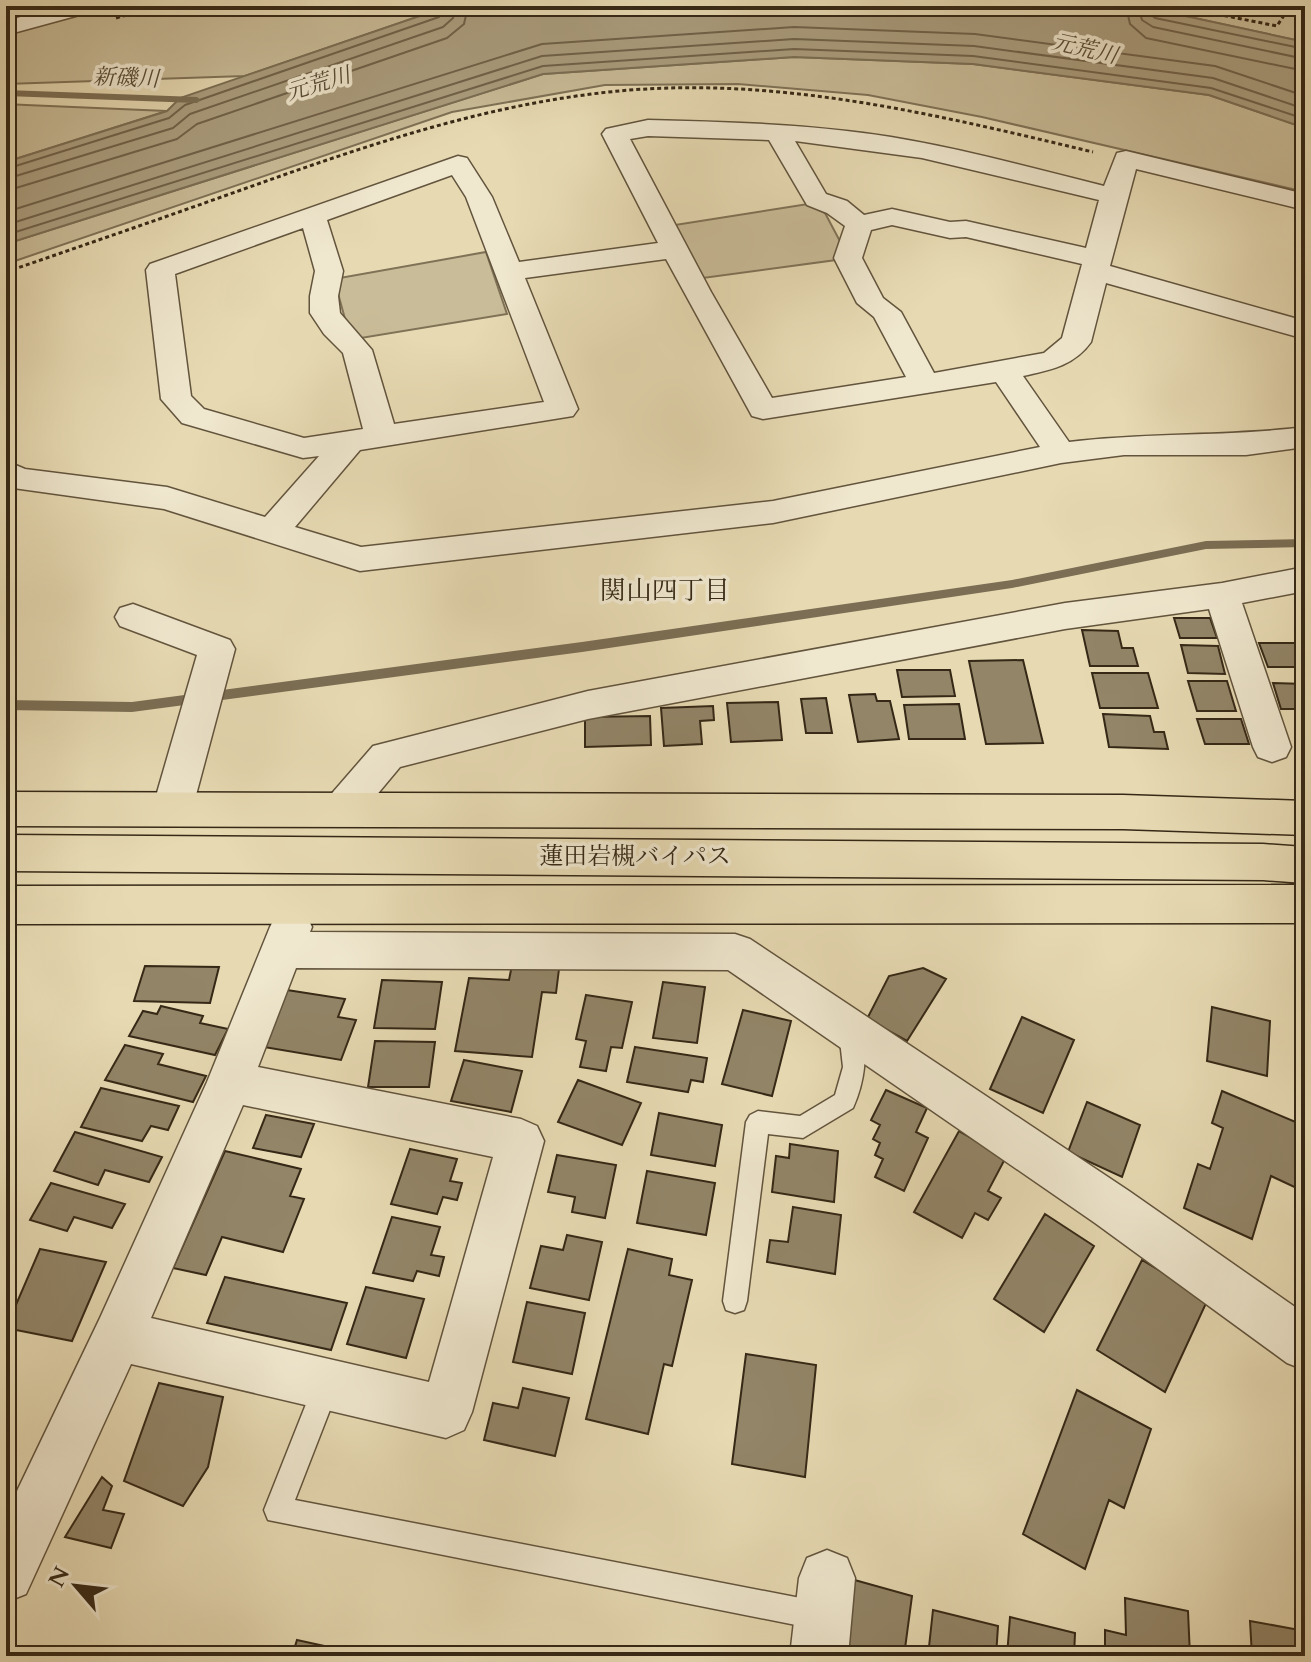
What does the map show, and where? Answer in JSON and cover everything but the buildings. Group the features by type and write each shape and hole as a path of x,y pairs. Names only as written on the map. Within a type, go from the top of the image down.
{"highway":[{"path":"6,809 1123,812 1305,818"},
{"name":"蓮田岩槻バイパス","path":"6,853 1291,862"},
{"path":"6,905 1305,904"}],"street":[{"path":"6,28 49,11 86,6"},
{"path":"1114,196 964,159 857,140 777,132 648,128 615,134 763,409 923,381 1004,371 1054,360 1076,342 1126,159 1305,202"},
{"path":"777,132 816,199 837,207 859,224 892,217 950,230 966,229 1096,265 1305,330"},
{"path":"458,164 479,197 510,272 562,409 303,448 193,416 176,399 160,270 458,164"},
{"path":"312,214 329,271 324,296 325,313 334,328 357,350 365,438"},
{"path":"859,224 848,258 871,303 886,312 923,381"},
{"path":"510,272 675,249"},
{"path":"1004,371 1061,453"},
{"path":"6,472 16,479 167,498 360,559 773,512 1061,453 1124,445 1246,445 1305,437"},
{"path":"273,530 365,438"},
{"path":"341,810 387,756 588,705 1065,616 1222,595 1305,579"},
{"path":"1222,595 1272,747"},
{"path":"133,617 217,649 172,810"},
{"path":"6,1574 118,1336 230,1082 301,904"},
{"path":"282,950 735,952 1112,1207 1305,1345"},
{"path":"118,1336 446,1412 521,1141 230,1082"}],"lane":[{"path":"735,1301 758,1122 803,1127 845,1101 854,1067 850,1032"},
{"path":"327,1384 278,1510 823,1617"}],"path":[{"path":"1176,6 1277,26 1290,6"},
{"path":"6,272 386,139 493,110 609,91 713,89 866,101 977,123 1126,159"}],"shaded area":[{"path":"103,6 449,6 245,76 6,84 6,34"},
{"path":"1139,6 1305,6 1305,42"},
{"path":"794,57 973,64 1209,95 1305,128 1305,192 982,117 868,95 738,84 605,85 452,112 6,264 6,244 543,74"},
{"path":"6,104 26,105 167,111 6,162"},
{"path":"808,204 825,213 842,245 836,260 703,278 675,225"},
{"path":"486,252 507,314 361,338 347,326 334,279"}],"water":[{"name":"元荒川","path":"449,6 1139,6 1305,42 1305,128 1209,95 973,64 794,57 543,74 6,244 6,162 167,111 180,98"}],"waterway":[{"name":"新磯川","path":"6,93 197,100"},
{"path":"6,705 132,707 582,647 1012,584 1206,545 1305,543"}],"district":[{"name":"関山四丁目","path":"665,590"}]}
